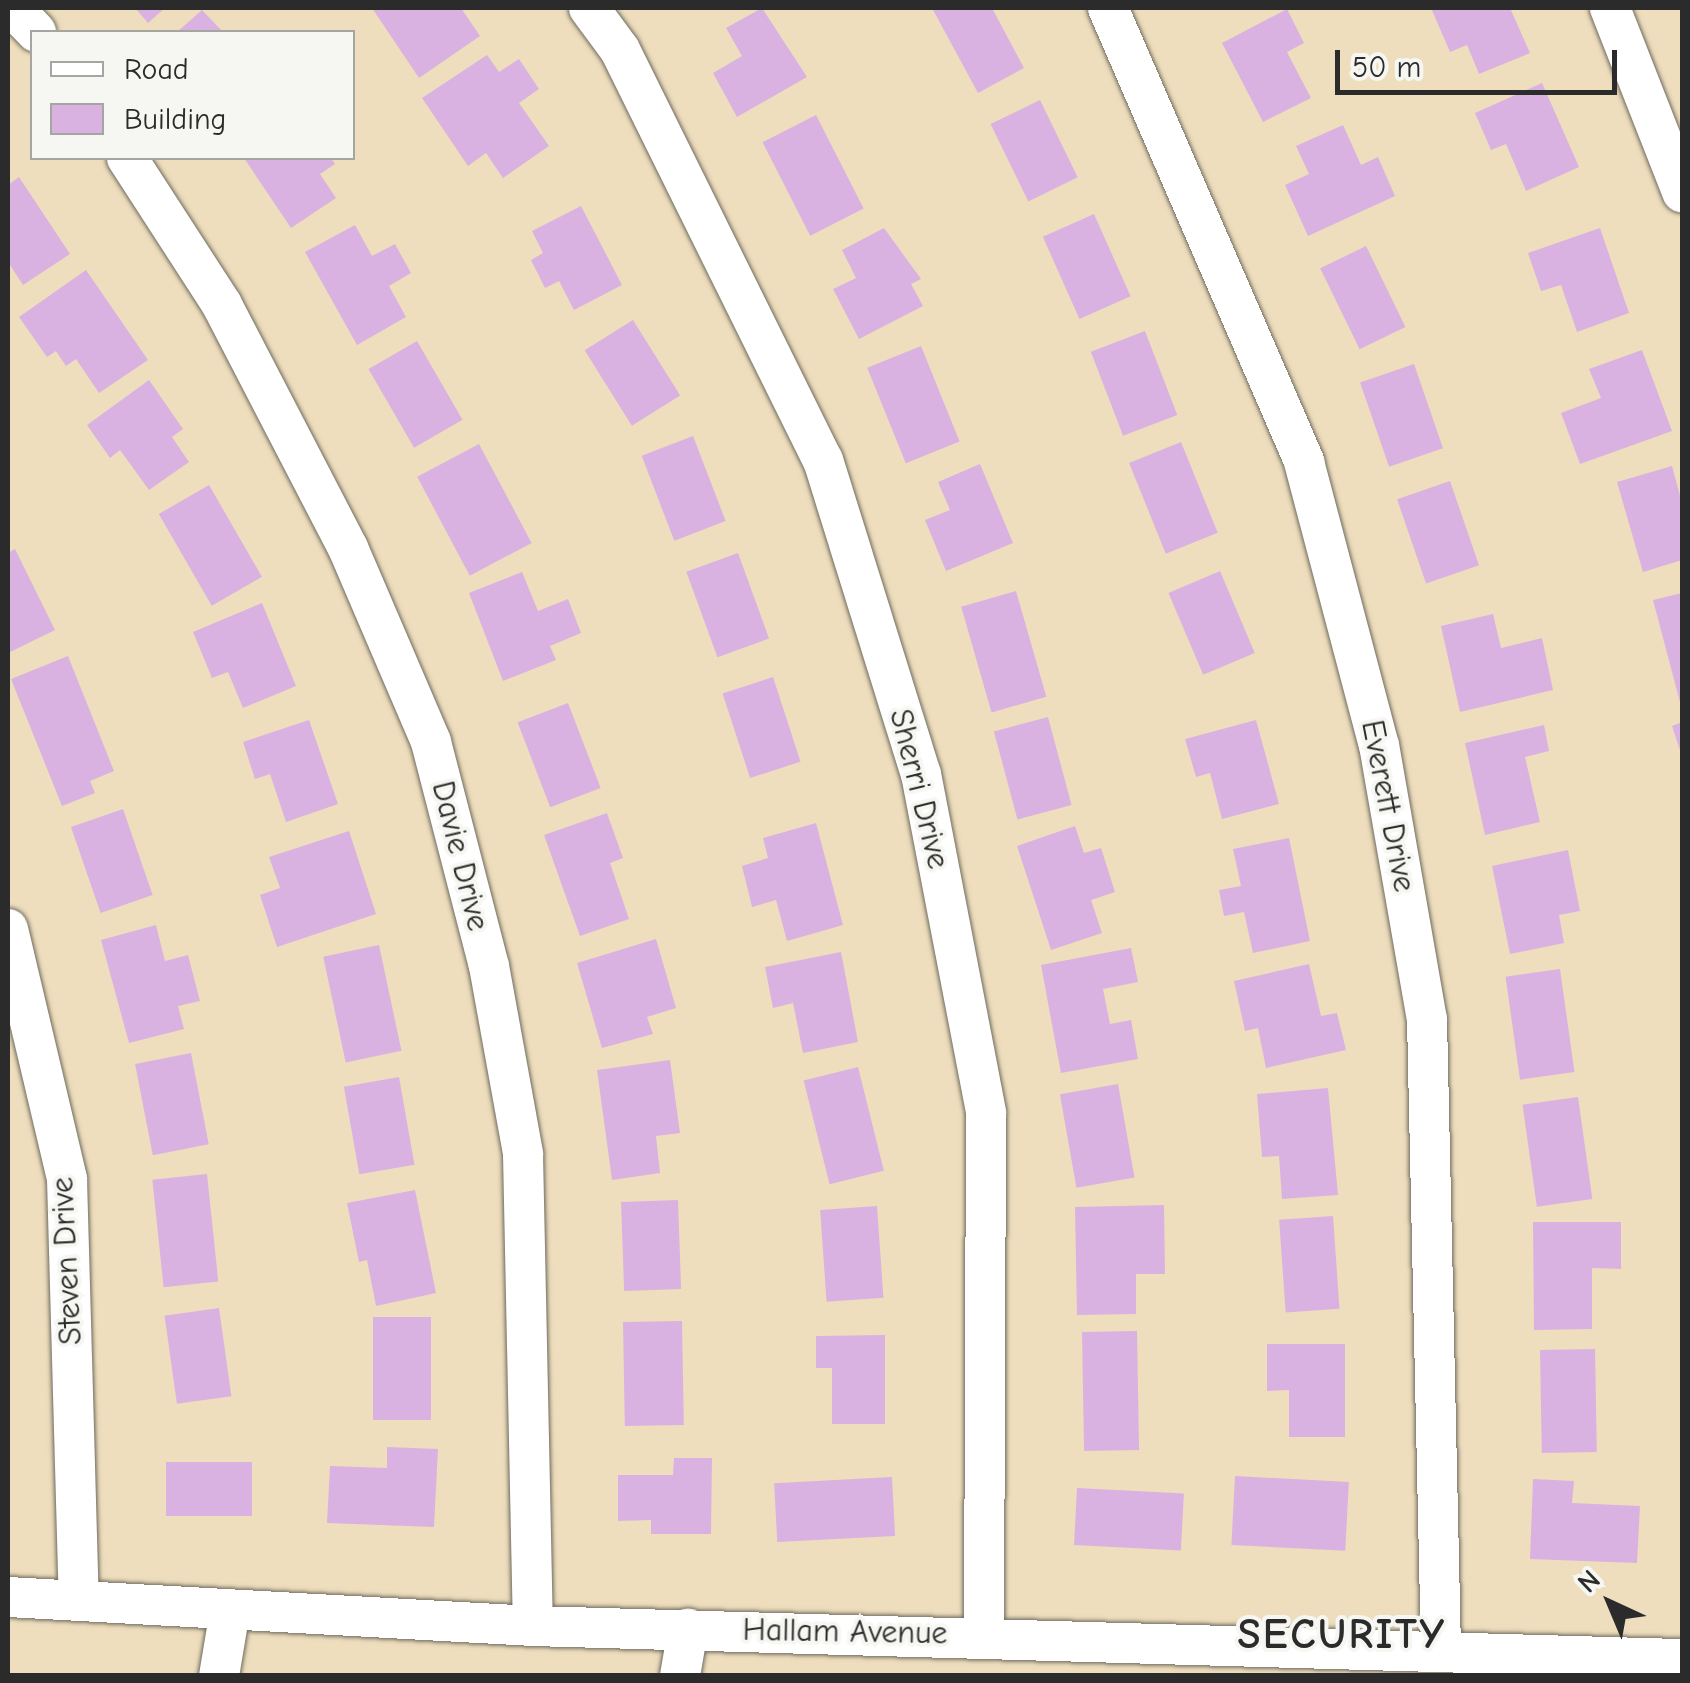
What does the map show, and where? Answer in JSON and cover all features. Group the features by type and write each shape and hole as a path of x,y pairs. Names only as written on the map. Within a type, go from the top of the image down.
{"street":[{"path":"13,8 34,30"},
{"name":"Sherri Drive","path":"588,8 620,50 823,460 921,774 986,1113 984,1635"},
{"name":"Everett Drive","path":"1108,8 1304,462 1378,745 1427,1019 1442,1652"},
{"path":"1610,8 1667,91 1682,192"},
{"name":"Davie Drive","path":"128,160 231,322 348,548 431,742 489,966 523,1154 533,1626"},
{"name":"Steven Drive","path":"8,929 66,1179 79,1598"},
{"name":"Hallam Avenue","path":"8,1597 533,1626 984,1635 1133,1659 1442,1652 1587,1668 1682,1660"},
{"path":"219,1676 230,1610"},
{"path":"680,1676 688,1629"}],"building":[{"path":"135,8 165,8 148,23"},
{"path":"372,8 461,8 480,36 419,78"},
{"path":"762,8 807,77 737,117 713,73 742,56 726,28"},
{"path":"932,8 992,8 1024,68 978,93"},
{"path":"1431,8 1510,8 1530,53 1479,74 1467,45 1450,52"},
{"path":"1287,9 1304,43 1287,52 1311,98 1263,122 1222,43"},
{"path":"202,10 221,30 179,30"},
{"path":"487,55 499,72 519,59 539,89 519,103 549,146 503,178 486,153 468,166 422,98"},
{"path":"1542,83 1579,167 1526,191 1506,144 1491,150 1475,113"},
{"path":"1040,100 1078,177 1028,201 991,124"},
{"path":"816,115 864,209 810,236 763,142"},
{"path":"1343,125 1361,165 1378,157 1395,196 1308,236 1285,185 1309,174 1296,146"},
{"path":"245,160 332,160 335,164 320,174 336,198 291,228"},
{"path":"19,177 70,254 23,285 8,262 8,185"},
{"path":"581,206 622,285 574,310 559,281 545,288 531,260 543,253 532,231"},
{"path":"1094,214 1131,296 1079,319 1043,237"},
{"path":"355,225 372,256 395,244 411,273 389,286 406,317 357,345 305,252"},
{"path":"884,228 921,279 911,284 923,306 859,339 833,289 856,278 842,250"},
{"path":"1600,228 1629,313 1577,332 1561,285 1541,291 1528,253"},
{"path":"1366,246 1405,327 1360,349 1320,268"},
{"path":"86,270 148,360 99,393 76,359 66,366 56,351 47,357 19,317"},
{"path":"633,320 680,395 632,426 585,350"},
{"path":"1145,331 1177,415 1123,436 1091,352"},
{"path":"417,341 462,420 414,448 369,369"},
{"path":"921,346 960,441 906,463 867,368"},
{"path":"1642,350 1672,431 1580,464 1561,413 1601,398 1589,369"},
{"path":"1414,364 1443,448 1389,467 1360,383"},
{"path":"149,380 183,429 172,437 189,462 149,490 120,450 110,458 87,425"},
{"path":"693,436 726,521 674,541 642,456"},
{"path":"1181,442 1218,533 1166,554 1129,463"},
{"path":"479,444 532,543 470,576 417,477"},
{"path":"980,464 1013,543 946,571 925,520 950,510 938,482"},
{"path":"1672,466 1682,503 1682,560 1643,572 1617,482"},
{"path":"1450,481 1479,565 1426,583 1397,499"},
{"path":"209,485 262,577 212,606 159,514"},
{"path":"15,549 55,630 8,653 8,553"},
{"path":"738,553 769,639 717,657 686,572"},
{"path":"1220,571 1255,653 1203,675 1168,593"},
{"path":"522,572 538,611 568,599 581,633 550,646 556,660 503,681 469,593"},
{"path":"1016,591 1046,697 992,712 961,607"},
{"path":"1682,593 1682,705 1681,706 1653,600"},
{"path":"262,603 296,686 243,708 228,672 212,678 193,632"},
{"path":"1493,614 1501,648 1542,638 1553,690 1460,712 1441,626"},
{"path":"68,656 114,771 90,781 95,793 62,806 11,679"},
{"path":"773,677 801,762 750,778 723,693"},
{"path":"568,703 601,788 550,807 518,722"},
{"path":"1048,717 1072,805 1017,819 994,731"},
{"path":"309,720 338,804 286,822 270,774 255,779 243,742"},
{"path":"1256,720 1279,804 1222,819 1210,773 1196,777 1185,739"},
{"path":"1682,722 1682,756 1672,726"},
{"path":"1544,725 1549,751 1525,757 1540,822 1485,835 1465,743"},
{"path":"123,809 153,895 101,913 71,827"},
{"path":"607,813 623,858 610,863 629,919 580,936 544,835"},
{"path":"816,823 843,925 787,941 776,900 752,907 742,866 768,858 763,838"},
{"path":"1075,826 1084,853 1101,848 1115,892 1091,900 1102,933 1051,950 1017,846"},
{"path":"349,831 376,914 277,947 260,895 280,888 269,857"},
{"path":"1289,838 1310,941 1253,953 1244,912 1224,916 1219,890 1241,886 1233,849"},
{"path":"1568,850 1580,911 1559,915 1564,943 1510,954 1492,866"},
{"path":"156,925 165,961 188,955 200,1001 178,1006 184,1029 129,1043 101,940"},
{"path":"656,939 676,1008 647,1017 653,1034 602,1048 577,963"},
{"path":"379,945 401,1051 346,1062 323,957"},
{"path":"1131,948 1138,982 1103,989 1110,1024 1131,1020 1138,1059 1061,1073 1041,965"},
{"path":"841,952 858,1042 803,1053 793,1003 773,1008 765,967"},
{"path":"1309,964 1321,1016 1337,1013 1346,1050 1266,1068 1258,1028 1245,1031 1234,981"},
{"path":"1560,969 1574,1072 1520,1080 1506,977"},
{"path":"191,1053 209,1144 153,1155 135,1064"},
{"path":"670,1060 680,1133 656,1136 660,1173 612,1180 597,1070"},
{"path":"858,1067 884,1171 830,1184 804,1081"},
{"path":"399,1077 414,1165 359,1174 344,1087"},
{"path":"1118,1084 1134,1178 1076,1188 1060,1094"},
{"path":"1328,1088 1338,1195 1282,1199 1279,1156 1262,1157 1257,1094"},
{"path":"1578,1097 1592,1199 1537,1207 1523,1105"},
{"path":"207,1174 218,1281 164,1287 152,1180"},
{"path":"415,1190 436,1293 376,1306 367,1260 359,1262 347,1203"},
{"path":"678,1200 681,1289 624,1291 621,1202"},
{"path":"1164,1205 1165,1274 1136,1274 1136,1314 1077,1315 1075,1207"},
{"path":"877,1206 883,1298 827,1302 820,1210"},
{"path":"1333,1216 1339,1309 1286,1313 1279,1220"},
{"path":"1533,1222 1621,1222 1621,1269 1592,1268 1592,1329 1534,1330"},
{"path":"219,1308 231,1396 177,1404 165,1316"},
{"path":"373,1317 431,1317 431,1420 373,1420"},
{"path":"682,1321 684,1425 625,1426 623,1322"},
{"path":"1137,1331 1139,1450 1084,1451 1082,1332"},
{"path":"885,1335 885,1424 832,1424 832,1368 816,1368 816,1336"},
{"path":"1267,1344 1345,1344 1345,1437 1289,1437 1289,1390 1267,1391"},
{"path":"1595,1349 1597,1452 1542,1453 1540,1350"},
{"path":"387,1447 438,1449 434,1527 327,1523 330,1466 387,1468"},
{"path":"674,1458 712,1458 711,1534 651,1534 651,1520 618,1521 618,1475 673,1475"},
{"path":"166,1462 252,1462 252,1516 166,1516"},
{"path":"1235,1476 1349,1482 1345,1551 1231,1545"},
{"path":"892,1477 895,1536 777,1542 774,1483"},
{"path":"1533,1479 1574,1481 1572,1503 1640,1506 1637,1563 1530,1559"},
{"path":"1077,1488 1184,1494 1181,1551 1074,1545"}],"district":[{"name":"SECURITY","path":"1342,1635"}]}
